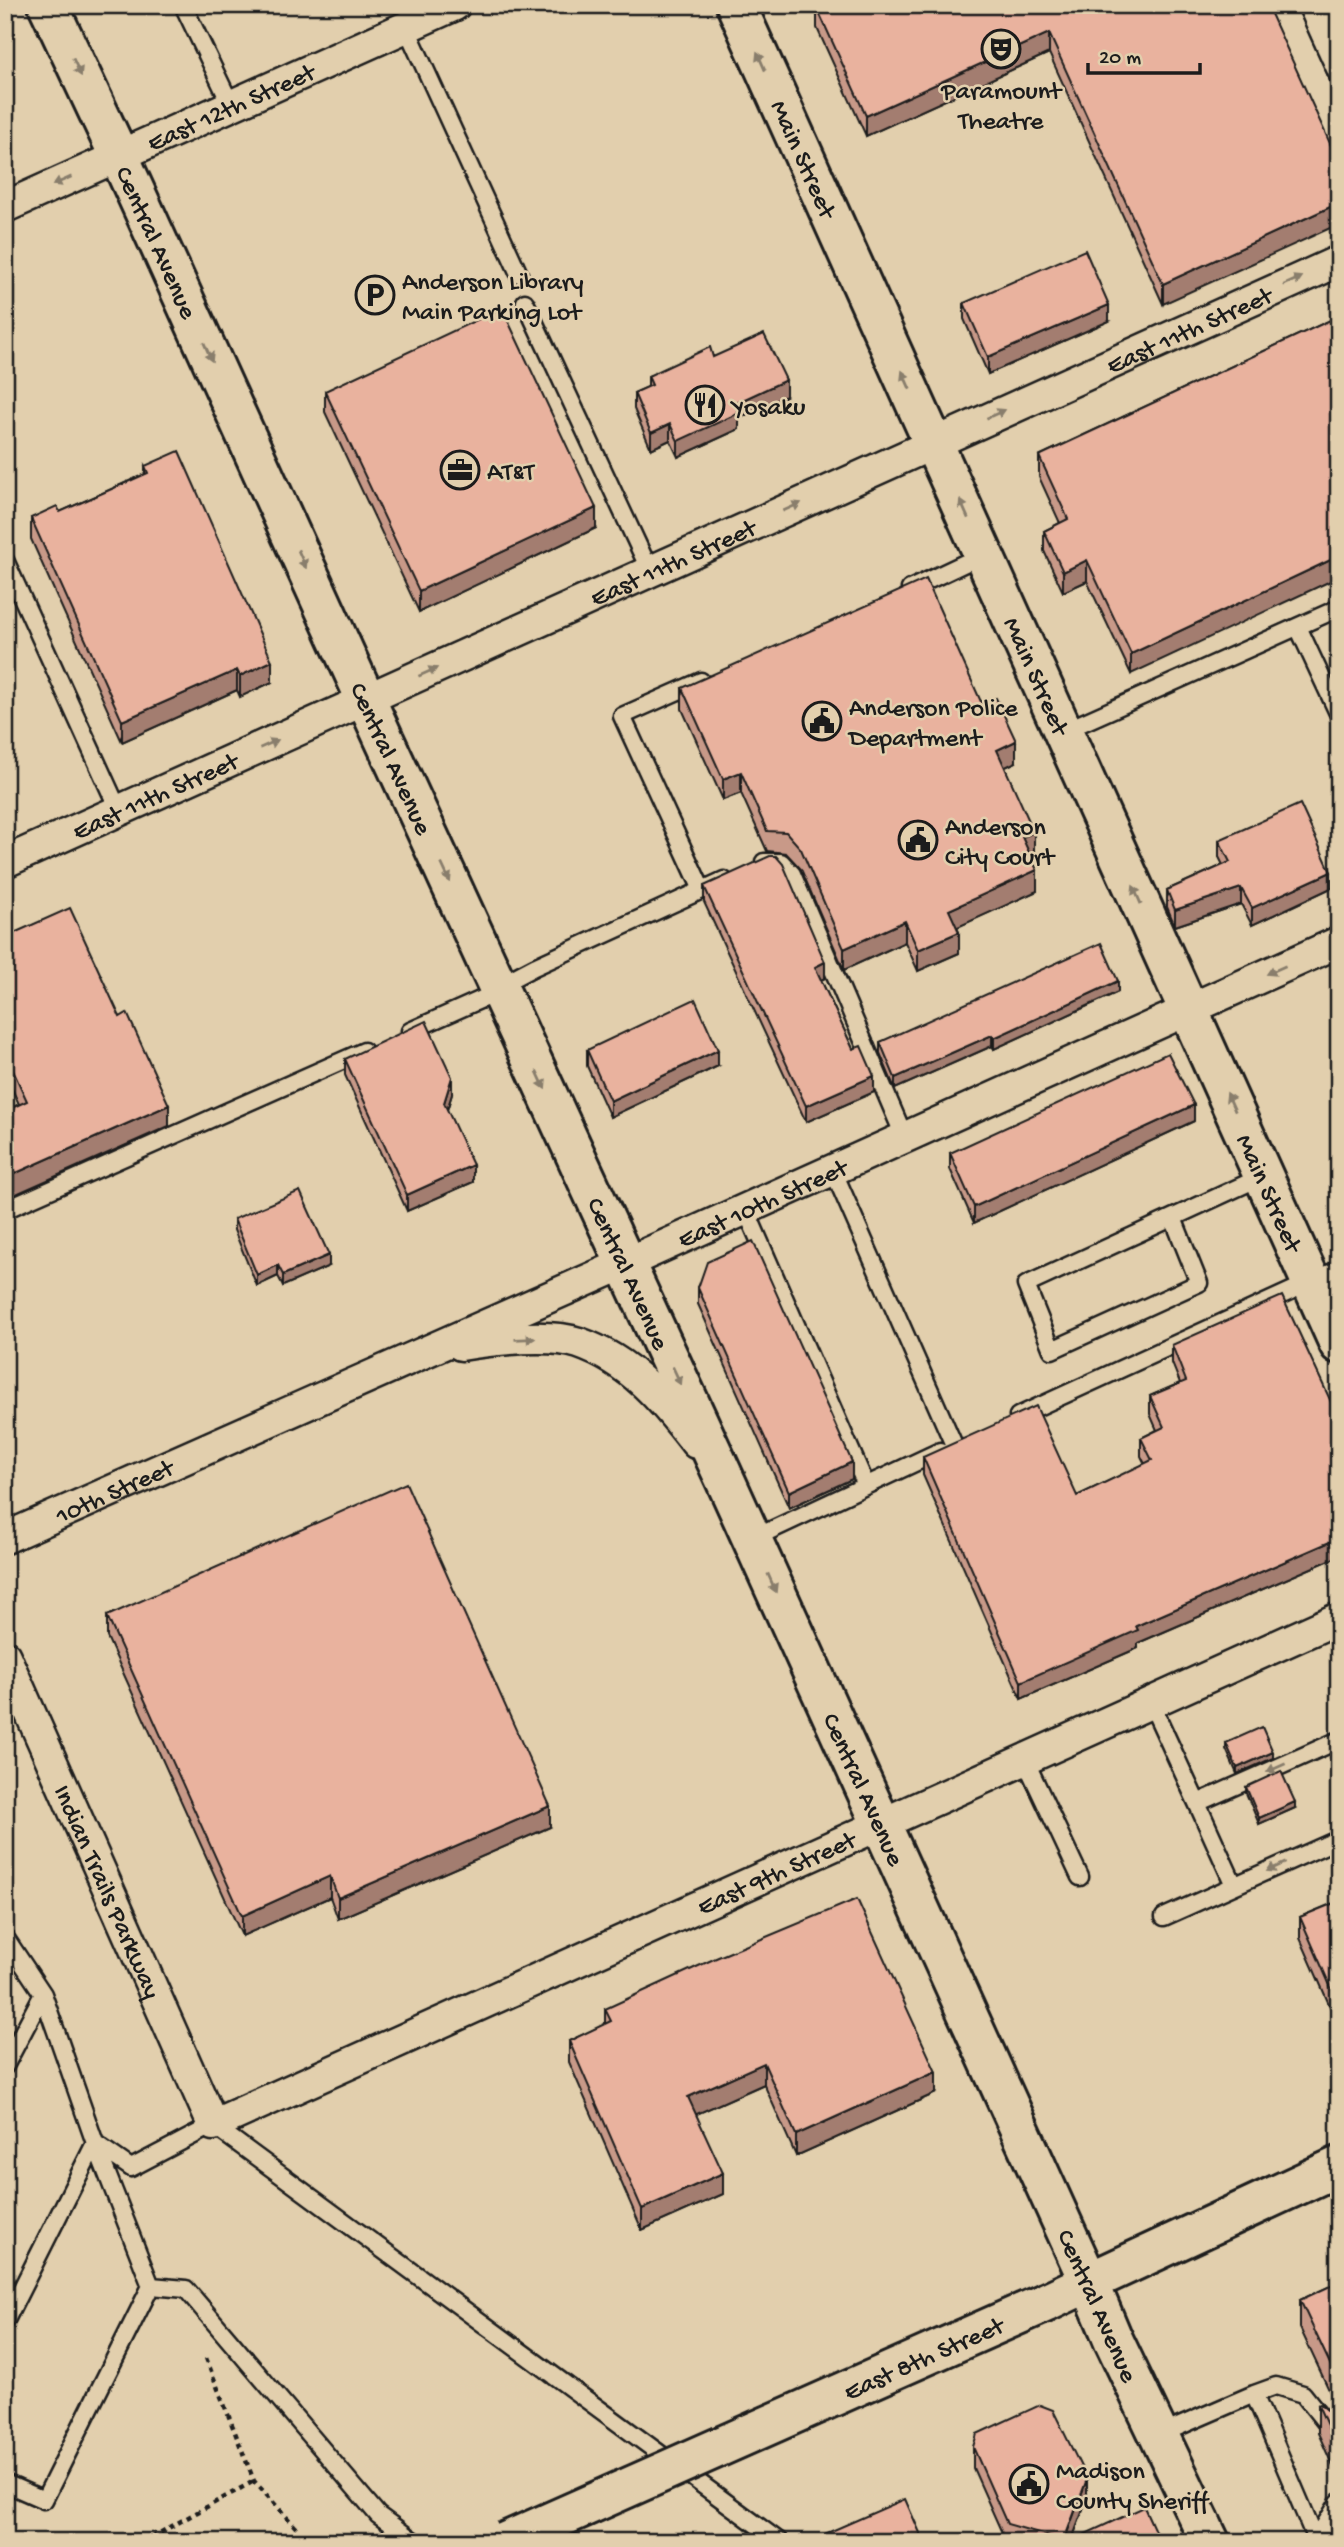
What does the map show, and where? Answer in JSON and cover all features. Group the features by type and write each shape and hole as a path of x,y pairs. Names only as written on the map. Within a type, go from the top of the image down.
{"street":[{"name":"Central Avenue","path":"47,5 119,156 727,1483 1113,2339 1210,2542"},
{"name":"East 12th Street","path":"5,206 455,5"},
{"name":"Main Street","path":"736,5 1264,1176 1325,1275 1339,1343"},
{"path":"1278,5 1339,139"},
{"name":"East 11th Street","path":"5,862 1339,261"},
{"name":"East 10th Street","path":"184,1458 626,1263 1339,942"},
{"path":"387,1367 444,1348 490,1340 539,1339 577,1342 606,1354 638,1375 673,1413 727,1483"},
{"name":"10th Street","path":"5,1538 184,1458"},
{"name":"East 9th Street","path":"213,2125 1339,1618"},
{"name":"Indian Trails Parkway","path":"5,1656 213,2125"},
{"name":"East 8th Street","path":"505,2542 1047,2302 1339,2166"}],"lane":[{"path":"183,5 231,105"},
{"path":"406,27 519,274"},
{"path":"525,302 650,571"},
{"path":"900,593 984,554"},
{"path":"5,560 120,811"},
{"path":"1064,732 1339,608"},
{"path":"1298,626 1339,715"},
{"path":"702,890 622,716 710,677"},
{"path":"400,1035 499,988 534,967 702,890 764,862 781,862 792,874 904,1136"},
{"path":"5,1210 375,1046"},
{"path":"752,1539 960,1442 832,1168"},
{"path":"1173,1218 1199,1283 1052,1350 1026,1285 1264,1176"},
{"path":"745,1208 866,1485"},
{"path":"1003,1422 1325,1275"},
{"path":"1151,1703 1234,1885"},
{"path":"1197,1804 1339,1740"},
{"path":"1025,1759 1080,1877"},
{"path":"1164,1917 1339,1839"},
{"path":"5,1937 43,1994 95,2143 151,2286 44,2500 5,2483"},
{"path":"5,2066 43,1994"},
{"path":"95,2143 131,2168 213,2125 780,2542"},
{"path":"5,2322 95,2143"},
{"path":"151,2286 186,2289 378,2515 415,2542"},
{"path":"1159,2435 1276,2385 1303,2394 1330,2428"},
{"path":"1254,2394 1316,2541"},
{"path":"1316,2541 1339,2502"}],"path":[{"path":"201,2306 197,2333 254,2481 309,2542"},
{"path":"144,2542 254,2481"}],"building":[{"path":"823,5 1267,5 1339,163 1339,203 1163,284 1049,33 866,116 817,8"},
{"path":"1085,250 1109,305 988,357 964,303"},
{"name":"AT&T","path":"502,308 596,508 419,591 325,391"},
{"path":"1339,316 1339,556 1131,654 1087,560 1063,572 1044,531 1068,519 1039,456"},
{"name":"Yosaku","path":"764,334 786,380 736,403 739,413 678,441 670,424 651,433 634,393 652,385 648,376 710,347 713,357"},
{"path":"179,451 272,661 240,676 237,670 122,721 31,518 57,506 60,512 148,473 145,466"},
{"path":"926,579 982,704 996,698 1016,741 997,750 1034,832 1022,837 1037,870 949,910 959,932 918,950 905,921 844,949 801,849 786,832 767,831 741,772 723,779 682,688"},
{"path":"1300,804 1331,872 1252,908 1241,888 1175,910 1167,890 1230,862 1219,840"},
{"path":"770,856 776,856 783,864 825,962 815,967 853,1049 861,1046 874,1076 806,1106 704,886"},
{"path":"70,908 120,1017 127,1013 169,1105 5,1178 5,1111 27,1101 5,1053 5,971 12,968 5,954 5,937"},
{"path":"1101,943 1118,981 994,1038 992,1035 895,1078 880,1042"},
{"path":"695,999 718,1050 610,1101 587,1050"},
{"path":"426,1021 452,1077 444,1103 473,1165 407,1195 345,1059"},
{"path":"1168,1053 1194,1105 974,1207 950,1153"},
{"path":"300,1191 329,1255 283,1275 278,1265 257,1275 234,1219"},
{"path":"753,1241 852,1462 789,1492 698,1288 707,1262"},
{"path":"1282,1296 1339,1419 1339,1538 1136,1626 1138,1630 1021,1682 923,1457 1036,1406 1077,1496 1152,1460 1141,1438 1164,1427 1150,1396 1186,1381 1172,1345"},
{"path":"406,1483 550,1806 338,1898 330,1876 242,1916 107,1616"},
{"path":"1262,1727 1273,1752 1237,1768 1226,1743"},
{"path":"1281,1771 1295,1802 1259,1818 1246,1787"},
{"path":"857,1899 936,2072 796,2135 764,2063 688,2097 723,2173 642,2209 569,2041 611,2021 605,2009 716,1958"},
{"path":"1339,1901 1339,2006 1300,1917"},
{"path":"1339,2282 1339,2383 1300,2300"},
{"path":"1339,2404 1339,2439 1334,2441 1318,2405 1327,2410 1336,2408"},
{"name":"Madison County Sheriff","path":"1040,2405 1053,2410 1087,2479 1064,2540 1007,2524 973,2447 977,2434"},
{"path":"905,2499 924,2542 839,2542 827,2533"},
{"path":"1144,2507 1160,2542 1068,2542"}],"place":[{"name":"Paramount Theatre","path":"1001,49"},
{"name":"Anderson Library Main Parking Lot","path":"375,295"},
{"name":"Yosaku","path":"705,405"},
{"name":"AT&T","path":"460,470"},
{"name":"Anderson Police Department","path":"822,721"},
{"name":"Anderson City Court","path":"918,840"},
{"name":"Madison County Sheriff","path":"1029,2484"}]}
